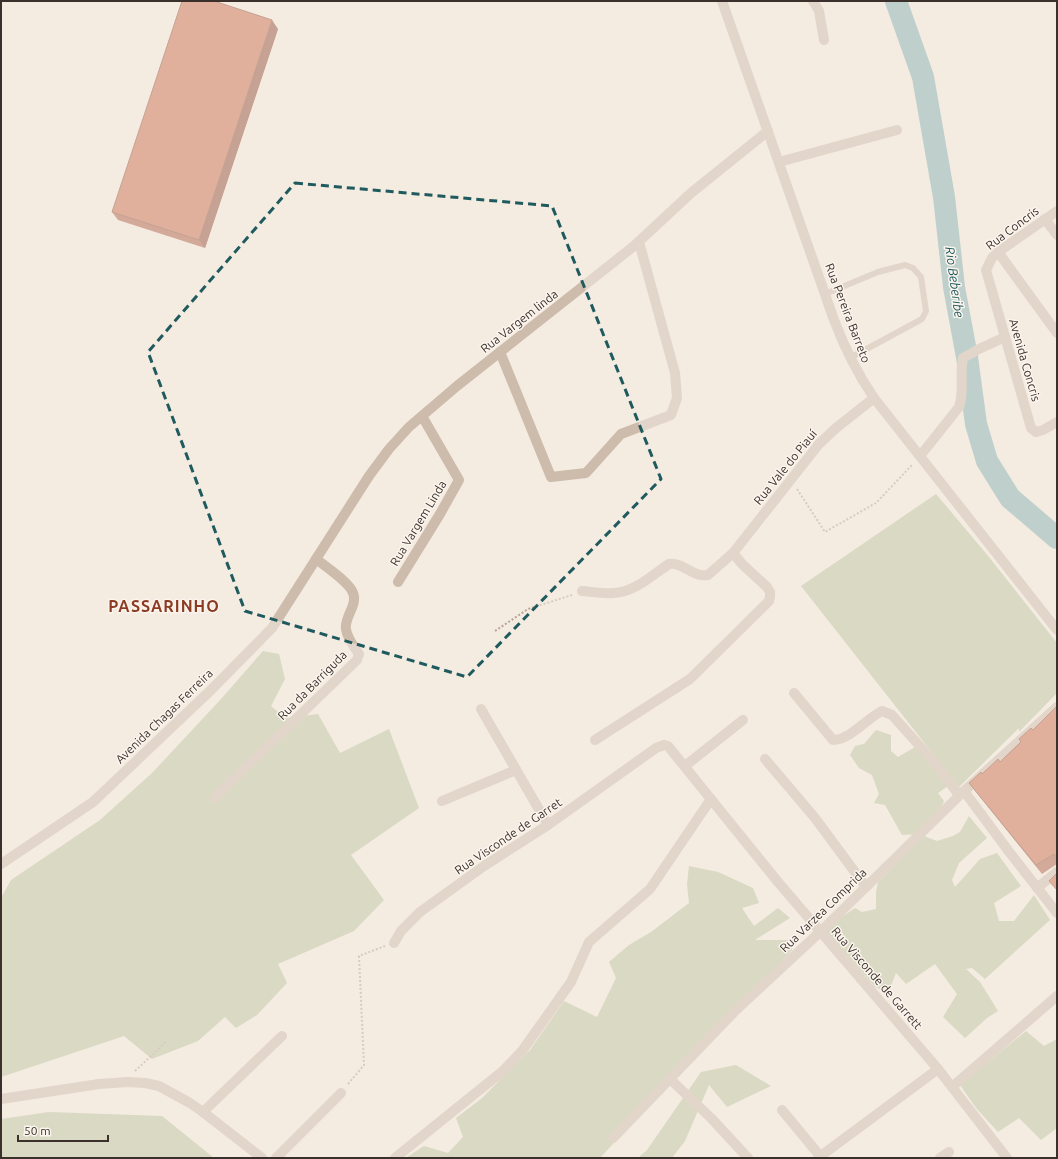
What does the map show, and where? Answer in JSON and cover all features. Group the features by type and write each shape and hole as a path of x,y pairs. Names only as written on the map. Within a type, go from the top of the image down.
{"street":[{"name":"Rua Pereira Barreto","path":"722,1 825,294 850,358 860,378 874,398 1057,630"},
{"path":"813,1 819,11 824,40"},
{"path":"779,162 897,130"},
{"name":"Rua Vargem linda","path":"316,559 344,513 388,449 409,427 457,386 638,242 691,193 768,131"},
{"name":"Rua Concris","path":"986,270 992,258 998,252 1057,210"},
{"path":"1046,219 1057,235"},
{"path":"500,352 551,477 586,473 621,434 671,415 677,398 675,373 638,242"},
{"path":"998,252 1057,333"},
{"name":"Avenida Concris","path":"986,270 1031,428 1036,432 1043,430 1057,422"},
{"path":"920,456 960,407 962,398 961,368 964,356 1005,337"},
{"name":"Rua Vale do Piauí","path":"733,553 819,444 836,428 874,398"},
{"name":"Rua Vargem Linda","path":"398,582 459,480 422,416"},
{"path":"582,592 613,593 626,591 638,586 669,564 681,566 697,575 708,575 733,553 742,564 767,587 770,592 769,601 690,679 595,740"},
{"name":"Rua da Barriguda","path":"214,798 357,660 359,654 345,628 354,601 354,592 345,582 316,559"},
{"name":"Avenida Chagas Ferreira","path":"1,864 93,802 211,690 272,628 316,559"},
{"path":"794,693 834,740 845,738 875,714 882,711 892,715 962,793 1057,913"},
{"name":"Rua Varzea Comprida","path":"613,1138 736,1010 820,932 962,793 1057,707"},
{"path":"481,709 548,825"},
{"path":"684,766 743,720"},
{"name":"Rua Visconde de Garrett","path":"643,757 656,748 664,745 668,746 820,932 952,1086 1007,1158"},
{"name":"Rua Visconde de Garret","path":"394,943 401,931 420,912 484,866 548,825 643,757"},
{"path":"764,759 815,818 866,887"},
{"path":"442,801 516,770"},
{"path":"395,1158 503,1071 522,1051 571,982 589,942 650,889 711,799"},
{"path":"1037,888 1057,872"},
{"path":"952,1086 1057,996"},
{"path":"203,1112 282,1036"},
{"path":"782,1110 819,1157 938,1069"},
{"path":"670,1079 711,1118 748,1158"},
{"path":"1,1099 51,1090 100,1084 128,1082 159,1086 203,1112 262,1158"},
{"path":"276,1158 341,1092"},
{"path":"940,1158 949,1152"}],"lane":[{"path":"825,294 878,272 905,265 913,268 921,277 926,311 922,319 850,358"}],"path":[{"path":"791,479 825,532 876,503 920,456"},
{"path":"495,631 528,609 582,592"},
{"path":"341,1092 364,1065 359,956 394,943"},
{"path":"128,1082 138,1067 167,1041"}],"highlighted area":[{"path":"295,183 552,206 661,479 467,677 245,611 148,352"}],"green space":[{"path":"936,494 989,557 1057,643 1057,693 1019,732 1019,728 959,787 801,586"},
{"path":"263,651 279,654 285,679 271,706 285,718 318,714 340,753 389,729 419,808 351,855 384,900 354,931 278,964 287,983 257,1015 236,1028 225,1017 198,1041 152,1059 124,1036 1,1077 1,898 11,880 100,820 152,773 222,698"},
{"path":"876,730 891,735 891,751 898,757 915,747 948,786 938,793 944,801 937,818 921,834 902,835 885,805 874,803 879,794 872,775 859,768 850,755 855,746 864,744"},
{"path":"969,816 987,838 959,863 952,880 955,887 980,859 997,853 1021,886 994,903 999,921 1014,921 1034,895 1050,920 985,979 972,968 966,969 980,982 998,1011 987,1018 965,1038 943,1017 957,994 935,964 906,984 896,973 888,993 875,987 824,929 855,908 862,912 876,909 876,892 878,882 924,836 937,841 953,836 960,832"},
{"path":"689,866 718,872 753,888 759,903 742,908 754,926 778,908 790,918 755,940 793,940 792,950 600,1158 407,1158 424,1146 448,1153 463,1137 456,1118 482,1098 530,1050 564,1001 597,1017 616,978 609,962 629,945 651,932 689,903 687,884"},
{"path":"1026,1031 1044,1046 1057,1039 1057,1128 1041,1140 1019,1118 998,1132 976,1108 960,1085"},
{"path":"736,1065 771,1086 727,1107 709,1085 685,1141 672,1158 638,1158 647,1150 701,1072"},
{"path":"49,1112 162,1116 214,1158 1,1158 1,1119"}],"building":[{"path":"182,1 214,1 272,20 199,240 112,212"},
{"path":"1057,706 1057,858 1054,854 1036,865 969,783 981,772 982,774 998,759 1000,762 1021,742 1019,739 1031,728 1033,730"},
{"path":"1057,873 1057,890 1049,881"}],"waterway":[{"name":"Rio Beberibe","path":"896,1 923,77 944,197 954,287 967,357 976,424 987,461 1010,498 1057,538"}],"district":[{"name":"PASSARINHO","path":"164,606"}]}
